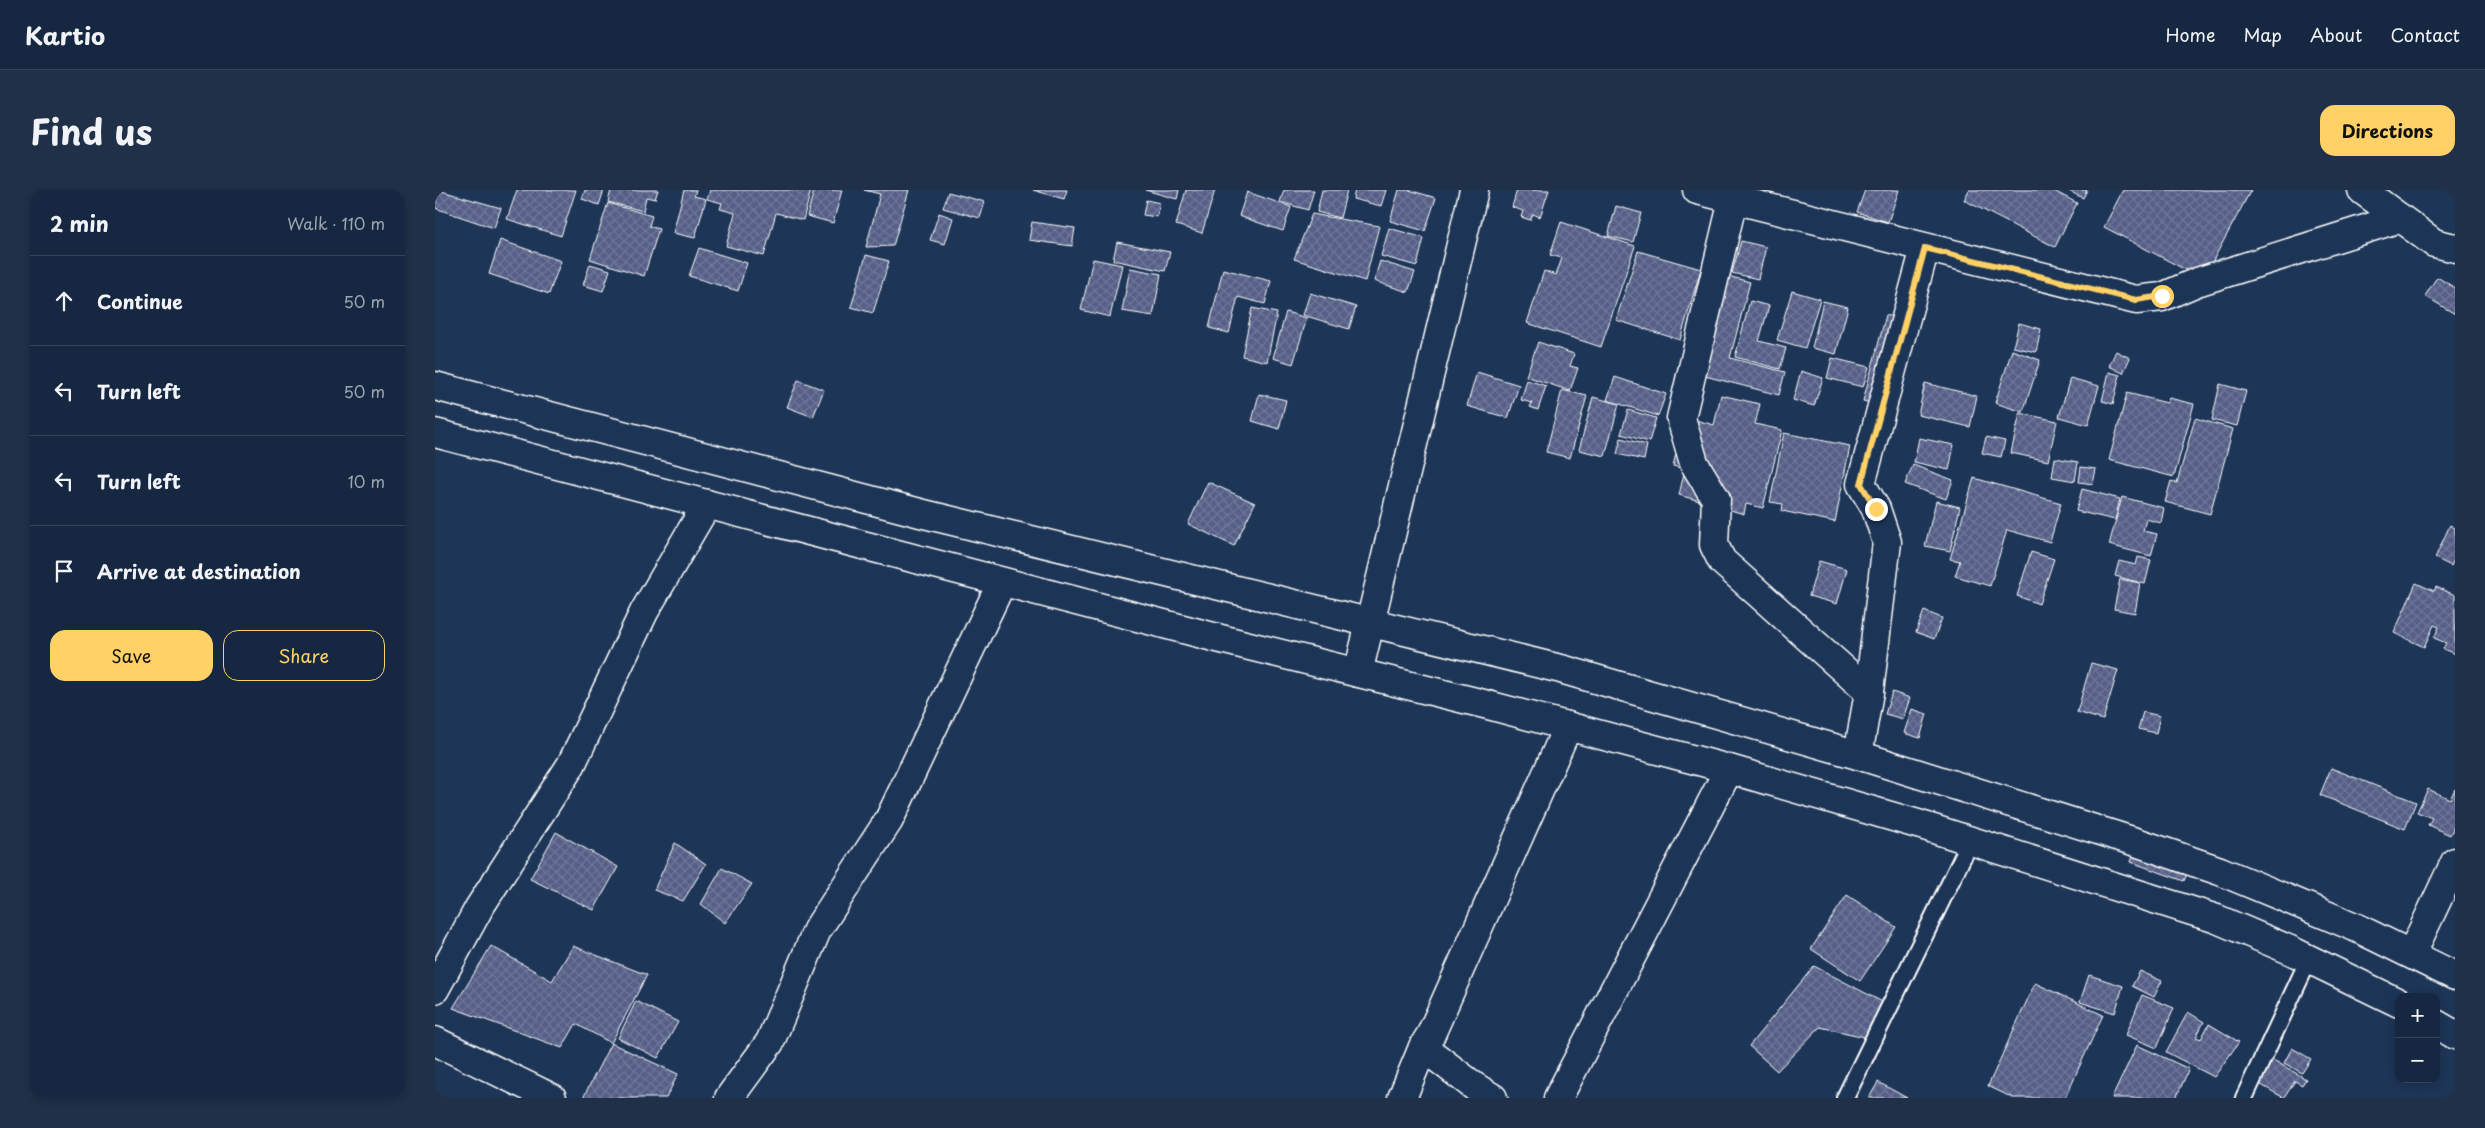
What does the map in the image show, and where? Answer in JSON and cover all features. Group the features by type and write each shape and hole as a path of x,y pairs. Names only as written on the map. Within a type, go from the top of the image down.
{"main road":[{"path":"1358,672 1474,190"},
{"path":"2362,190 2434,243 2455,248"},
{"path":"1869,692 1722,560 1714,545 1715,499 1694,463 1681,418 1718,194 2136,300 2162,296 2197,282 2400,218"},
{"path":"1858,754 1869,692 1887,542 1876,509 1861,484 1925,248"},
{"path":"435,386 924,514 1561,670 1858,754 2139,843 2211,868 2303,905 2412,953 2455,976"},
{"path":"435,433 1002,582 1568,726 1729,769 1971,840 2217,919 2309,959 2395,1001"},
{"path":"435,989 479,908 571,765 644,612 707,504"},
{"path":"729,1098 770,1042 817,930 889,820 1002,582"},
{"path":"1402,1098 1423,1047 1431,1034 1568,726"},
{"path":"1558,1098 1729,769"},
{"path":"2412,953 2455,862"},
{"path":"2440,1026 2455,1035"},
{"path":"435,1041 552,1098"},
{"path":"1423,1047 1475,1087 1493,1098"}],"lane":[{"path":"1845,1098 1971,840"},
{"path":"2244,1098 2309,959"}],"building":[{"path":"438,190 501,208 494,228 435,208"},
{"path":"517,190 576,190 561,236 507,219"},
{"path":"585,190 604,190 599,205 582,199"},
{"path":"611,190 658,190 655,199 646,197 643,211 608,202"},
{"path":"684,190 696,190 694,196 706,199 695,238 673,233"},
{"path":"710,190 811,190 803,220 776,213 764,256 726,246 735,213 720,209 722,203 707,199"},
{"path":"814,190 842,190 833,223 807,216"},
{"path":"864,190 909,190 893,246 866,247 880,194"},
{"path":"1033,190 1067,190 1064,199"},
{"path":"1145,190 1179,190 1177,199"},
{"path":"1186,190 1215,190 1202,233 1176,225"},
{"path":"1284,190 1314,190 1308,210 1280,202"},
{"path":"1322,190 1347,190 1340,218 1317,212"},
{"path":"1355,190 1386,190 1381,206 1353,199"},
{"path":"1399,190 1409,190 1436,198 1425,231 1390,221"},
{"path":"1517,190 1549,190 1540,217 1533,214 1530,220 1521,217 1523,211 1512,207"},
{"path":"1865,190 1899,190 1888,222 1857,212"},
{"path":"1969,190 2052,190 2077,203 2055,247 1964,200"},
{"path":"2067,190 2087,190 2083,198"},
{"path":"2123,190 2251,190 2203,279 2104,227"},
{"path":"948,192 985,202 980,218 943,208"},
{"path":"1247,192 1291,207 1283,231 1239,216"},
{"path":"1146,200 1160,203 1157,217 1143,215"},
{"path":"608,203 652,216 649,226 659,229 644,276 590,259"},
{"path":"1616,206 1641,213 1633,242 1608,236"},
{"path":"939,213 953,218 945,244 930,240"},
{"path":"1312,214 1379,226 1365,281 1294,259"},
{"path":"1032,222 1075,228 1072,246 1029,240"},
{"path":"1561,222 1635,246 1601,347 1527,323 1544,271 1556,275 1562,258 1550,255"},
{"path":"1389,228 1424,238 1417,266 1381,256"},
{"path":"500,240 561,261 549,294 489,274"},
{"path":"1741,241 1766,247 1758,279 1732,273"},
{"path":"1117,242 1170,252 1165,271 1113,260"},
{"path":"699,248 747,263 738,291 689,276"},
{"path":"1638,251 1701,269 1680,340 1616,320"},
{"path":"866,255 889,261 873,313 851,307"},
{"path":"1093,259 1122,265 1110,317 1081,310"},
{"path":"1380,261 1415,272 1408,292 1374,281"},
{"path":"590,264 610,270 603,291 583,285"},
{"path":"1130,268 1161,274 1153,316 1122,311"},
{"path":"1223,269 1271,281 1265,304 1238,297 1229,333 1209,328"},
{"path":"1724,275 1750,282 1730,358 1785,372 1779,395 1697,374"},
{"path":"2437,277 2455,288 2455,314 2425,296"},
{"path":"1792,291 1820,299 1805,348 1777,340"},
{"path":"1310,293 1356,307 1349,329 1303,315"},
{"path":"1750,301 1769,306 1759,341 1786,348 1780,369 1735,357"},
{"path":"1823,301 1848,307 1836,354 1812,348"},
{"path":"1252,308 1277,313 1267,362 1242,356"},
{"path":"1286,312 1307,318 1293,364 1273,358"},
{"path":"1886,315 1915,323 1891,409 1863,401"},
{"path":"2019,323 2041,329 2036,352 2013,347"},
{"path":"1538,342 1574,354 1570,366 1578,368 1570,391 1526,376"},
{"path":"2012,350 2040,360 2023,412 1995,403"},
{"path":"2116,351 2130,358 2123,373 2109,366"},
{"path":"1832,358 1869,367 1863,387 1827,378"},
{"path":"1801,371 1823,378 1814,406 1793,400"},
{"path":"1477,372 1519,385 1508,418 1467,406"},
{"path":"2109,372 2120,375 2113,404 2102,401"},
{"path":"1615,377 1666,394 1658,416 1607,400"},
{"path":"2070,378 2099,386 2088,425 2059,417"},
{"path":"798,380 824,390 813,417 787,407"},
{"path":"1527,380 1546,386 1538,410 1530,407 1532,403 1521,400"},
{"path":"1925,383 1977,396 1970,427 1918,415"},
{"path":"2220,384 2246,391 2237,426 2212,420"},
{"path":"1562,390 1587,396 1570,458 1546,452"},
{"path":"2127,393 2167,403 2169,398 2194,404 2174,477 2109,460"},
{"path":"1259,394 1286,400 1279,429 1252,421"},
{"path":"1721,395 1760,404 1755,424 1782,430 1763,508 1746,504 1744,514 1679,495 1685,469 1673,466 1683,425 1688,418 1714,425"},
{"path":"1593,397 1619,404 1605,456 1579,450"},
{"path":"1628,410 1656,418 1649,442 1621,434"},
{"path":"2020,413 2057,421 2048,461 2011,453"},
{"path":"2195,418 2233,429 2210,514 2165,502 2171,481 2177,483"},
{"path":"1784,433 1850,446 1835,522 1782,511 1783,504 1770,502"},
{"path":"1986,437 2005,441 2001,457 1982,453"},
{"path":"1621,438 1647,445 1644,460 1617,454"},
{"path":"1919,438 1954,445 1949,470 1914,462"},
{"path":"2055,458 2078,462 2075,481 2052,477"},
{"path":"1913,465 1953,480 1946,499 1905,484"},
{"path":"2081,467 2096,469 2093,484 2079,482"},
{"path":"1974,478 2061,503 2050,542 2007,530 1990,586 1955,576 1960,561 1950,559"},
{"path":"1208,482 1255,503 1234,546 1188,524"},
{"path":"2082,489 2120,499 2115,520 2076,511"},
{"path":"2122,497 2164,508 2161,523 2146,519 2143,531 2157,534 2151,556 2109,545"},
{"path":"1936,501 1960,507 1950,551 1925,546"},
{"path":"2450,525 2455,528 2455,558 2451,566 2435,558"},
{"path":"2031,552 2054,559 2039,604 2017,596"},
{"path":"2138,557 2151,560 2145,584 2115,576 2119,561 2136,565"},
{"path":"1819,561 1847,569 1837,604 1809,596"},
{"path":"2120,579 2140,583 2135,613 2114,609"},
{"path":"2416,583 2434,591 2436,587 2455,595 2455,654 2443,649 2446,643 2434,638 2439,627 2434,625 2424,647 2394,633"},
{"path":"1924,611 1942,618 1934,639 1916,632"},
{"path":"2091,663 2118,670 2103,720 2077,712"},
{"path":"1892,692 1910,698 1903,719 1885,714"},
{"path":"1912,709 1927,714 1920,738 1904,733"},
{"path":"2143,712 2160,716 2156,733 2138,729"},
{"path":"2331,768 2416,802 2405,829 2320,795"},
{"path":"2428,789 2450,799 2455,789 2455,825 2450,835 2428,825 2432,818 2417,812"},
{"path":"556,832 618,867 594,910 530,879"},
{"path":"675,843 706,864 683,901 654,890"},
{"path":"2135,850 2189,869 2184,881 2131,862"},
{"path":"722,868 752,884 725,923 701,904"},
{"path":"1847,895 1896,927 1860,981 1811,949"},
{"path":"491,946 552,981 573,946 647,975 611,1043 576,1024 562,1048 453,1008"},
{"path":"1814,966 1890,1006 1865,1037 1820,1027 1777,1071 1749,1046"},
{"path":"2140,971 2162,981 2154,997 2132,986"},
{"path":"2089,975 2123,986 2115,1013 2080,1002"},
{"path":"2035,983 2103,1015 2065,1098 2013,1098 1988,1086"},
{"path":"2142,995 2174,1008 2157,1048 2126,1035"},
{"path":"636,1001 678,1022 658,1058 618,1038"},
{"path":"2188,1012 2204,1022 2196,1037 2201,1039 2209,1024 2239,1042 2214,1077 2166,1052"},
{"path":"611,1043 678,1074 666,1098 583,1098"},
{"path":"2137,1045 2189,1069 2176,1098 2112,1098"},
{"path":"2292,1048 2311,1059 2302,1073 2284,1063"},
{"path":"2263,1054 2306,1079 2302,1085 2295,1081 2284,1098 2249,1078"},
{"path":"1878,1082 1907,1098 1869,1098"}],"route":[{"path":"1876,509 1861,484 1925,248 2136,300 2162,296"}]}
